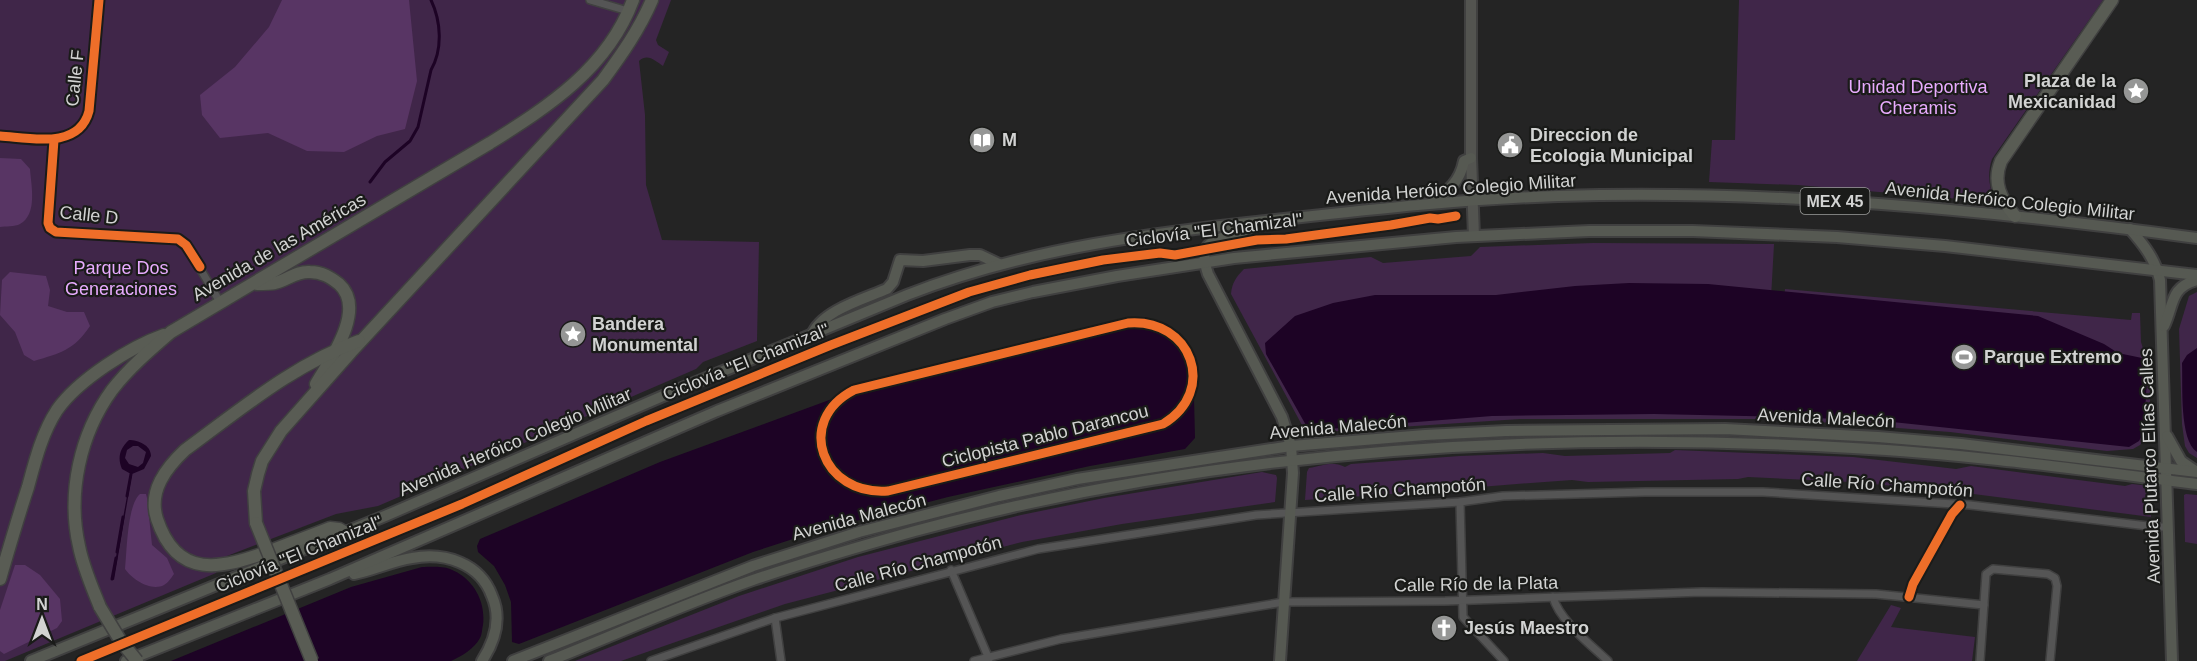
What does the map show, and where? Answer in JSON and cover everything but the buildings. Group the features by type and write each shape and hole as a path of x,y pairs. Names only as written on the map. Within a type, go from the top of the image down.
{"highway":[{"path":"312,661 256,523 254,491 262,461 281,431 362,340 603,80 633,39 652,0"},
{"path":"2015,216 2003,200 1998,187 1996,177 2001,161 2112,0"},
{"name":"Avenida de las Américas","path":"137,661 120,640 100,607 83,563 75,519 75,495 83,450 90,429 113,390 136,363 171,332 255,284 542,110 586,73 606,49 630,6"},
{"path":"255,284 276,283 294,274 307,272 320,273 343,288 350,313 344,332 306,404"},
{"path":"0,579 41,441 58,409 83,384 124,354 145,342 171,332"},
{"path":"344,532 330,528 241,561 206,566 190,561 175,551 162,534 156,514 156,495 160,478 185,450 287,377 335,350 362,340"}],"main road":[{"path":"1471,0 1471,158 1474,236"},
{"path":"1430,204 1454,186 1462,171 1464,161 1471,158"},
{"name":"Avenida Heróico Colegio Militar","path":"31,661 944,280 999,264 1061,250 1259,221 1472,200 1557,196 1706,195 1845,201 2015,216 2197,238"},
{"path":"1259,221 1242,232 1213,240 1205,250 1204,262 1208,274 1282,417 1291,446 1291,513 1280,661"},
{"path":"2130,229 2148,250 2157,270"},
{"name":"MEX 45","path":"126,661 330,579 717,411 983,306 1033,292 1204,262 1350,246 1474,236 1589,231 1773,233 1945,246 2197,275"},
{"path":"812,335 817,324 826,316 887,289 893,282 900,260 923,261 981,255 999,264"},
{"name":"Avenida Plutarco Elías Calles","path":"2157,270 2166,432 2172,661"},
{"path":"2162,329 2176,292 2187,283 2197,280"},
{"name":"Avenida Malecón","path":"513,661 753,566 860,532 999,496 1077,479 1291,446 1506,431 1725,429 1867,436 1961,444 2197,472"},
{"path":"2166,432 2181,461 2197,472"},
{"name":"Avenida Malecón","path":"549,661 751,581 920,530 1094,490 1292,461 1487,445 1609,442 1753,443 1858,448 2000,461 2197,484"},
{"path":"330,579 410,558 440,557 462,562 483,578 496,607 495,634 491,647 482,661"}],"street":[{"name":"Calle F","path":"54,140 78,130 86,120 99,0"},
{"path":"590,0 630,6"},
{"path":"0,136 54,140"},
{"name":"Calle D","path":"54,140 48,223 50,228 56,232 178,239 186,245 220,302"},
{"name":"Calle Río Champotón","path":"651,661 775,618 1038,549 1256,515 1460,502 1503,496 1645,492 1762,492 1960,505 2168,527"},
{"path":"1460,502 1463,617 1504,661"},
{"path":"1909,597 1913,584 1952,514 1960,505"},
{"path":"1980,661 1986,574 1988,570 1993,569 2048,574 2055,578 2057,586 2050,661"},
{"path":"951,570 989,659"},
{"name":"Calle Río de la Plata","path":"974,661 1061,639 1284,602 1463,600 1702,592 1876,594 1984,605"},
{"path":"1553,597 1555,605 1568,622 1608,661"},
{"path":"775,618 781,661"}],"green space":[{"name":"Parque Dos Generaciones","path":"0,0 671,0 656,40 658,45 669,52 663,66 648,58 639,61 645,115 646,185 662,240 759,242 757,341 703,362 696,369 378,506 336,514 227,556 216,573 5,661 0,661"},
{"name":"Unidad Deportiva Cheramis","path":"1739,0 2103,0 1992,159 1989,180 1995,202 1798,185 1709,182 1712,140 1735,140"},
{"path":"1593,243 1774,244 1771,298 1784,299 1785,289 2131,320 2132,313 2140,313 2141,342 2150,371 2150,421 2145,438 2133,449 2107,451 1950,432 1780,419 1520,419 1309,433 1303,427 1231,294 1235,280 1244,269 1371,257 1383,263 1471,256 1480,247"},
{"path":"2197,292 2197,458 2189,453 2185,446 2182,424 2179,329 2189,296"},
{"path":"1675,450 1853,457 1956,469 1971,466 2125,486 2132,484 2150,486 2151,517 1950,491 1851,482 1748,477 1588,482 1572,480 1305,500 1309,468 1327,464 1345,467 1351,464 1460,456 1543,453 1565,456 1670,453"},
{"path":"1262,472 1276,475 1275,502 1122,524 1022,542 785,604 621,661 575,661 739,596 858,557 1021,515 1104,498"},
{"path":"2184,495 2197,495 2197,544 2185,542"},
{"path":"1891,605 1901,608 1891,627 1975,637 1972,661 1857,661"}],"shaded area":[{"path":"282,0 409,0 417,81 405,129 377,136 344,152 307,151 268,133 220,138 202,115 200,95 235,67 269,27"},
{"path":"0,158 21,159 30,169 31,206 26,219 15,226 0,227"},
{"path":"10,272 46,276 50,290 48,306 67,312 84,312 90,326 72,346 34,361 24,355 15,332 0,315 2,280"},
{"path":"1629,283 1708,284 2038,316 2104,344 2118,353 2142,358 2147,377 2144,432 2139,441 2129,447 1883,421 1654,414 1492,416 1316,430 1307,427 1266,354 1265,343 1295,316 1333,303 1375,295 1496,295 1575,286"},
{"path":"1145,317 1167,324 1183,337 1194,353 1198,374 1194,398 1195,438 1185,449 1090,466 948,497 821,530 753,552 519,644 512,642 511,602 505,585 494,566 478,552 477,546 480,539 660,462 832,399 846,388 861,382 1126,318"},
{"path":"2197,348 2197,452 2191,446 2187,436 2182,398 2182,363 2187,355"},
{"path":"129,440 143,444 149,449 151,456 144,469 132,474 114,580 112,579 131,474 122,469 120,461 120,453","holes":["138,446 146,452 143,463 138,467 129,464 125,458 127,450"]},
{"path":"140,494 146,494 147,498 152,545 167,558 174,574 167,583 159,587 142,583 125,569 132,508"},
{"path":"15,565 25,565 40,575 60,599 62,621 57,628 4,654 0,651 0,610"},
{"path":"422,567 443,567 458,573 471,584 480,599 483,616 481,637 471,649 451,661 171,661 351,587"}],"waterway":[{"path":"370,182 385,162 410,141 418,127 439,44 439,26 431,0"},
{"path":"127,496 131,474"},
{"path":"117,552 123,517"},
{"path":"112,579 116,558"}],"cycle path":[{"path":"0,136 52,139 75,132 84,123 89,111 99,0"},
{"path":"54,140 48,223 50,228 56,232 178,239 186,245 200,267"},
{"name":"Ciclovía \"El Chamizal\"","path":"81,661 462,504 646,421 831,345 969,292 1030,275 1103,260 1160,253 1175,255 1257,240 1286,239 1456,216"},
{"name":"Ciclopista Pablo Darancou","path":"1128,323 1150,325 1168,332 1182,344 1190,359 1193,376 1190,394 1180,410 1163,424 888,491 865,489 846,482 832,469 824,454 821,437 825,420 836,403 854,390 1128,323"},
{"path":"1909,597 1913,584 1952,514 1960,505"}],"place":[{"name":"Plaza de la Mexicanidad","path":"2136,91"},
{"name":"M","path":"982,140"},
{"name":"Direccion de Ecologia Municipal","path":"1510,145"},
{"name":"Bandera Monumental","path":"573,334"},
{"name":"Parque Extremo","path":"1964,357"},
{"name":"Jesús Maestro","path":"1444,628"}]}
